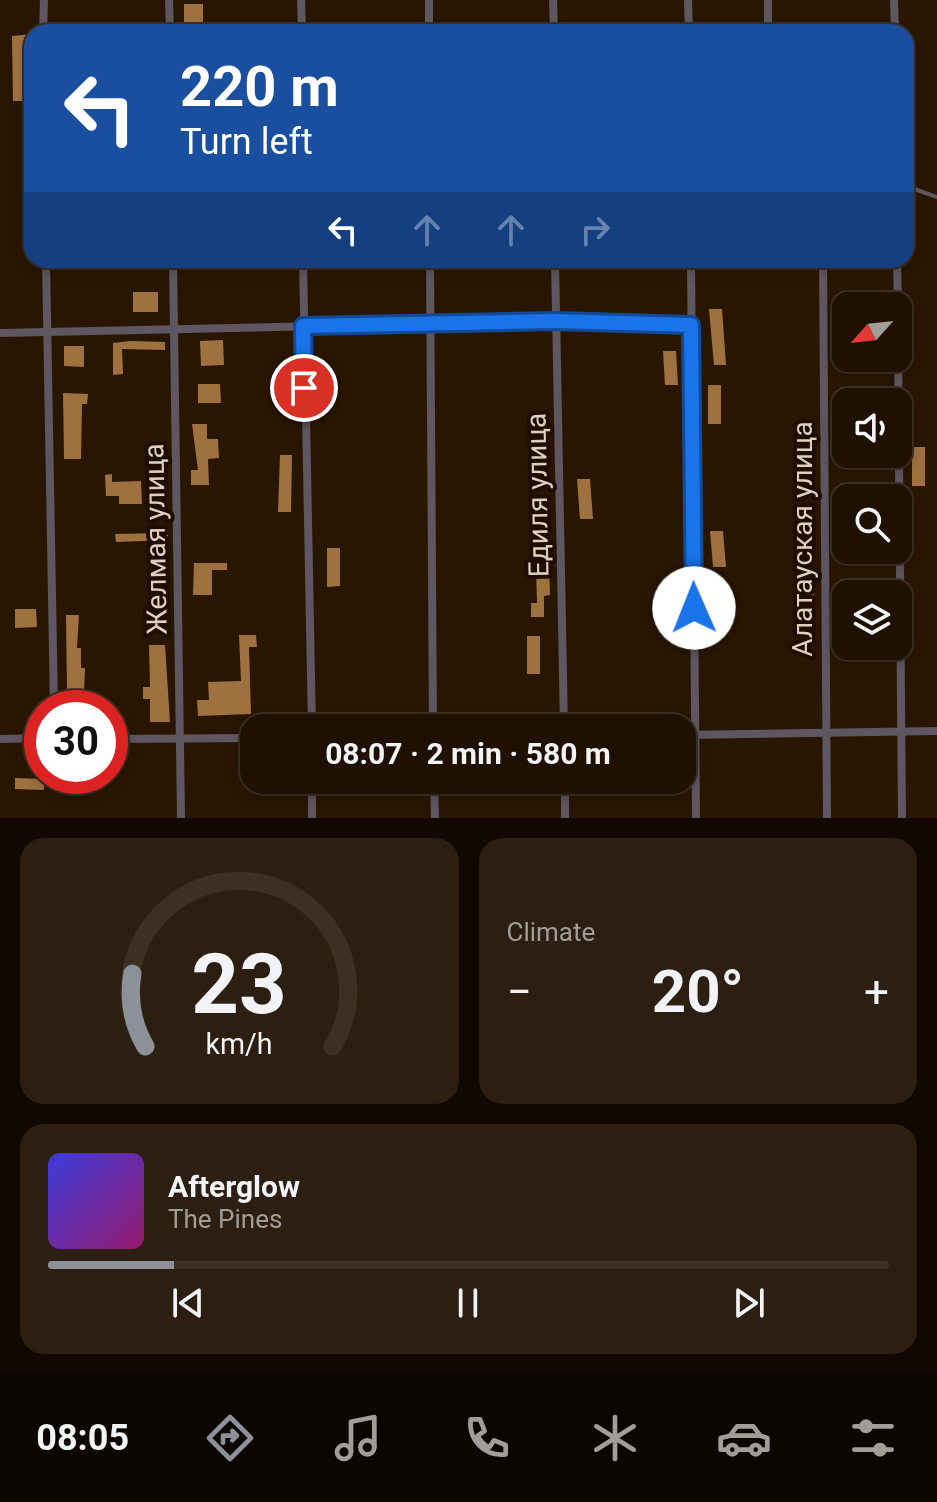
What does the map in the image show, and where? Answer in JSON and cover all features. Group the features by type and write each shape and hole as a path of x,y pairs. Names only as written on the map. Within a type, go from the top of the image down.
{"street":[{"path":"43,24 44,0"},
{"path":"169,0 170,24"},
{"path":"301,0 302,24"},
{"path":"429,0 429,24"},
{"path":"553,0 554,24"},
{"path":"688,0 689,24"},
{"path":"768,0 768,24"},
{"path":"894,0 895,24"},
{"path":"46,268 54,690"},
{"name":"Желмая улица","path":"173,268 181,818"},
{"path":"303,268 312,714"},
{"path":"430,268 433,714"},
{"name":"Едиля улица","path":"555,268 564,714"},
{"path":"691,268 695,714"},
{"name":"Алатауская улица","path":"823,268 827,818"},
{"path":"897,268 898,292"},
{"path":"0,333 46,329 555,321 691,325"},
{"path":"898,372 902,818"},
{"path":"696,734 937,731"},
{"path":"0,739 24,738"},
{"path":"128,739 240,738"},
{"path":"312,794 312,818"},
{"path":"434,794 435,818"},
{"path":"565,794 565,818"},
{"path":"696,794 696,818"}],"lane":[{"path":"914,189 937,197"}],"building":[{"path":"184,4 203,4 203,24 184,24"},
{"path":"24,35 24,101 13,101 12,36"},
{"path":"133,292 158,292 158,312 133,312"},
{"path":"709,309 722,309 726,365 714,365"},
{"path":"223,340 224,365 201,366 200,341"},
{"path":"165,342 165,350 122,349 123,374 113,375 113,343"},
{"path":"64,346 84,346 84,367 64,366"},
{"path":"663,351 676,351 678,385 665,385"},
{"path":"198,384 220,384 221,403 198,403"},
{"path":"708,385 721,385 721,424 708,424"},
{"path":"63,393 88,394 87,404 82,404 81,459 64,459"},
{"path":"192,424 207,424 207,439 218,439 219,458 208,459 209,485 191,485 191,470 198,470"},
{"path":"912,447 925,447 925,486 912,486"},
{"path":"280,455 292,455 291,512 278,512"},
{"path":"112,474 112,482 141,481 142,504 119,504 119,496 106,496 105,475"},
{"path":"577,479 590,479 593,519 580,519"},
{"path":"710,531 723,531 726,567 713,567"},
{"path":"168,533 168,540 116,542 115,534"},
{"path":"535,534 548,534 550,595 544,596 544,617 531,617 531,603 537,603"},
{"path":"327,548 340,548 340,586 327,587"},
{"path":"194,563 227,563 227,570 212,570 212,595 193,595"},
{"path":"801,591 814,591 815,629 803,630"},
{"path":"15,609 36,609 37,627 15,628"},
{"path":"66,615 79,615 77,648 81,648 81,668 85,668 84,690 67,690"},
{"path":"239,635 256,635 257,647 249,647 251,714 198,716 197,700 209,700 208,682 241,681"},
{"path":"527,636 540,636 540,674 527,674"},
{"path":"149,645 165,645 170,722 150,722 150,699 143,699 143,687 150,687"},
{"path":"15,778 24,778 24,789 15,789"}],"route":[{"path":"304,388 303,326 555,321 691,325 694,608"}]}
